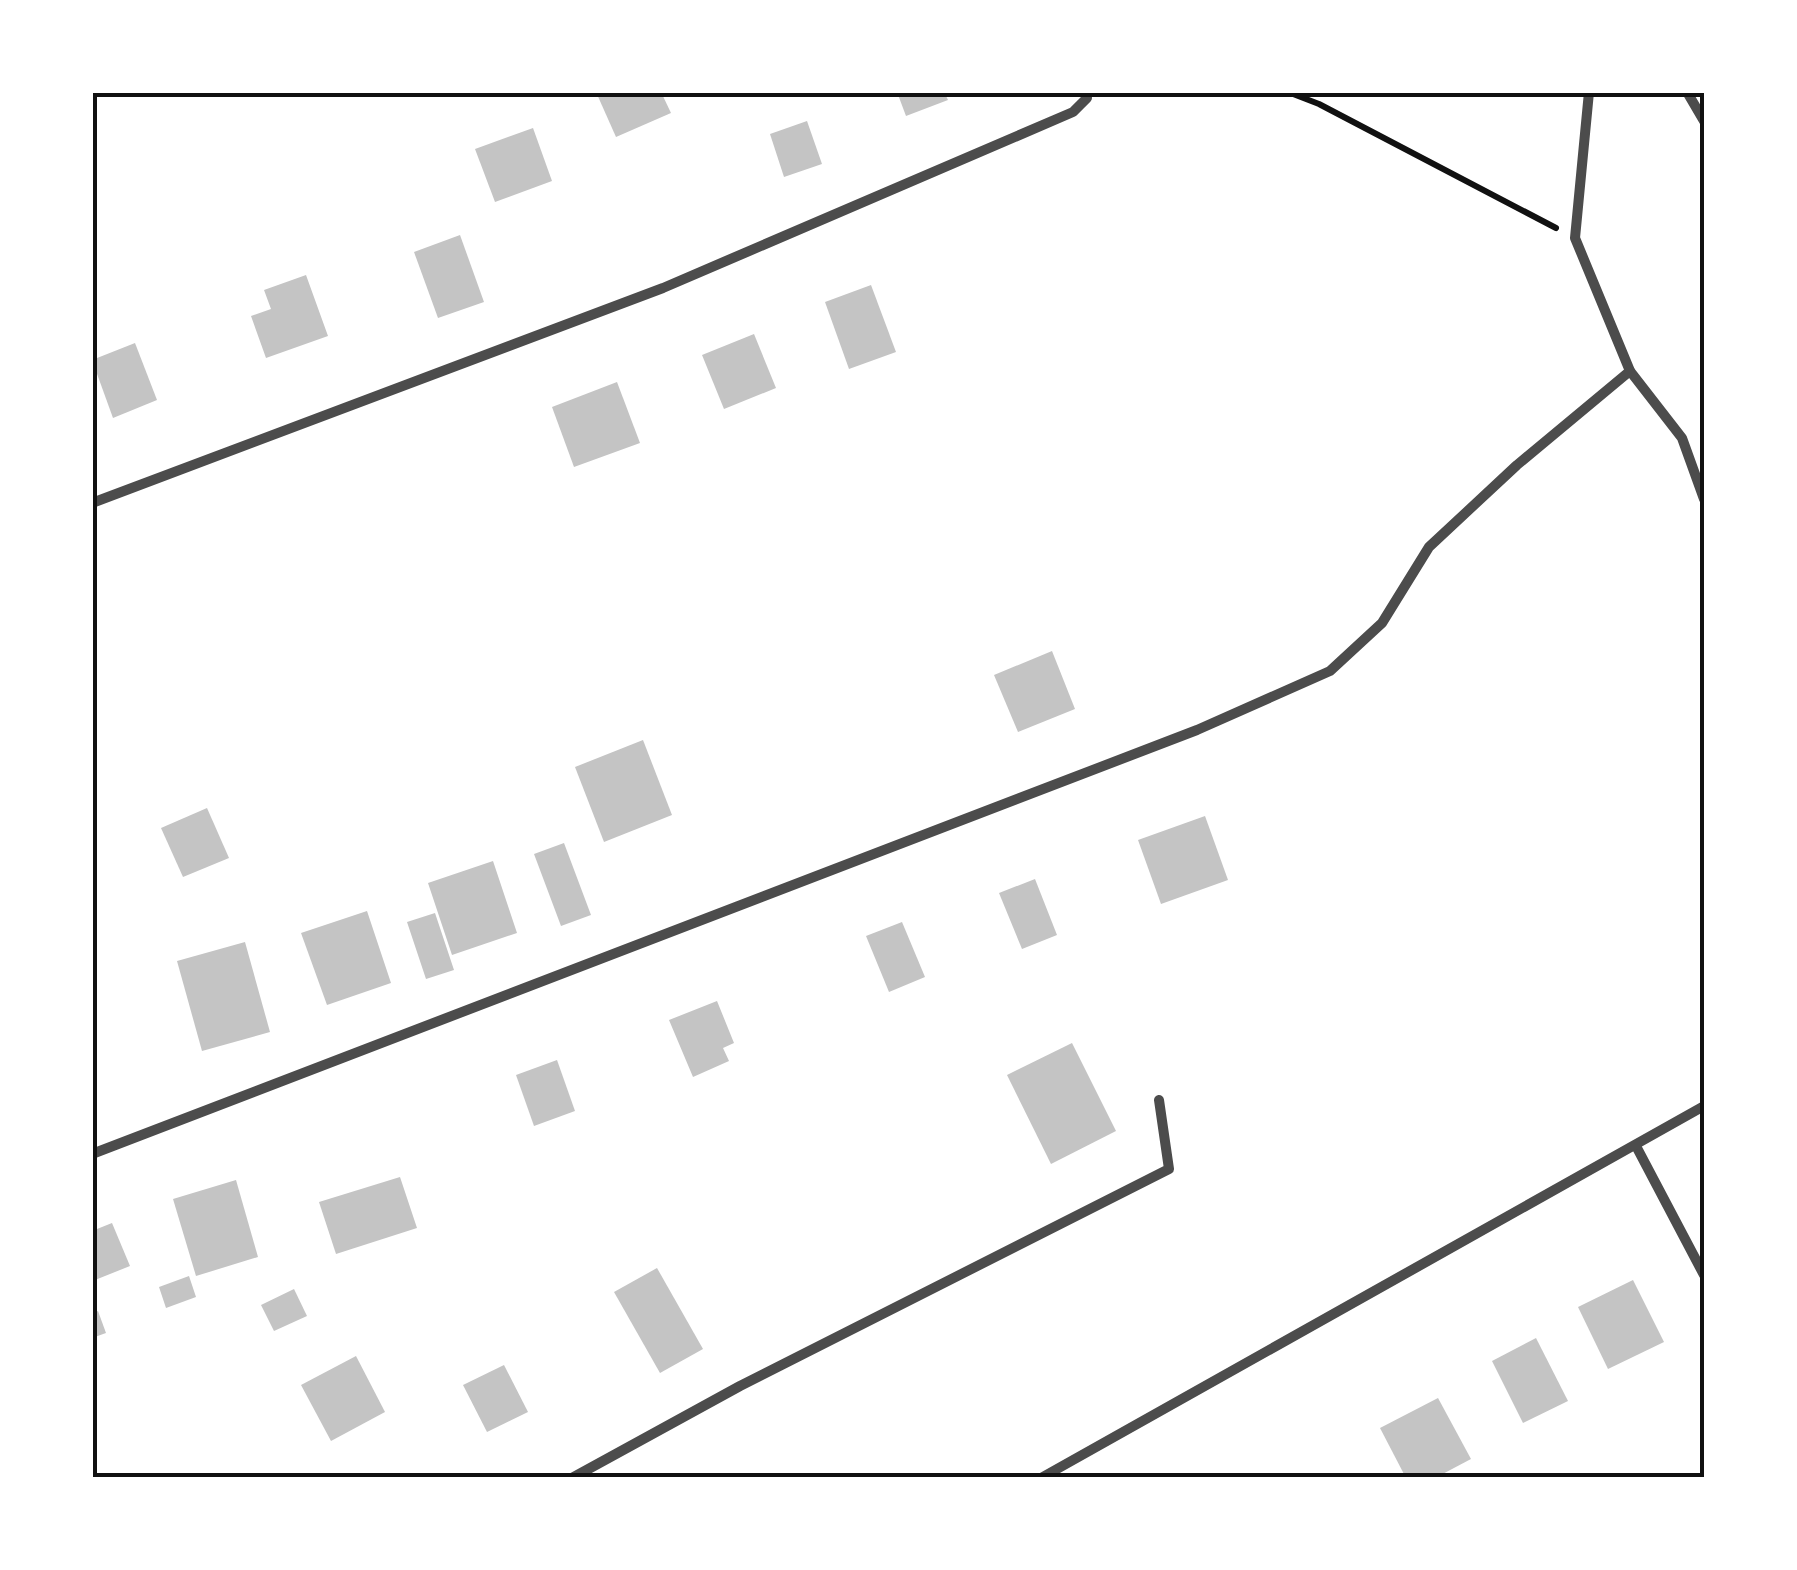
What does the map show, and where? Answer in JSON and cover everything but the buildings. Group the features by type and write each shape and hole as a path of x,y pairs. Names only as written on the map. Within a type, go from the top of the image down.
{"street":[{"path":"1590,92 1575,238 1630,371 1682,438 1704,499"},
{"path":"1687,92 1704,121"},
{"path":"92,502 663,288 1055,120 1072,112 1086,95"},
{"path":"92,1154 1197,730 1330,671 1382,623 1430,547 1516,465 1630,371"},
{"path":"572,1478 740,1386 1169,1168 1159,1100"},
{"path":"1041,1478 1704,1106"},
{"path":"1636,1146 1704,1275"}],"path":[{"path":"1288,92 1319,104 1575,238"}]}
